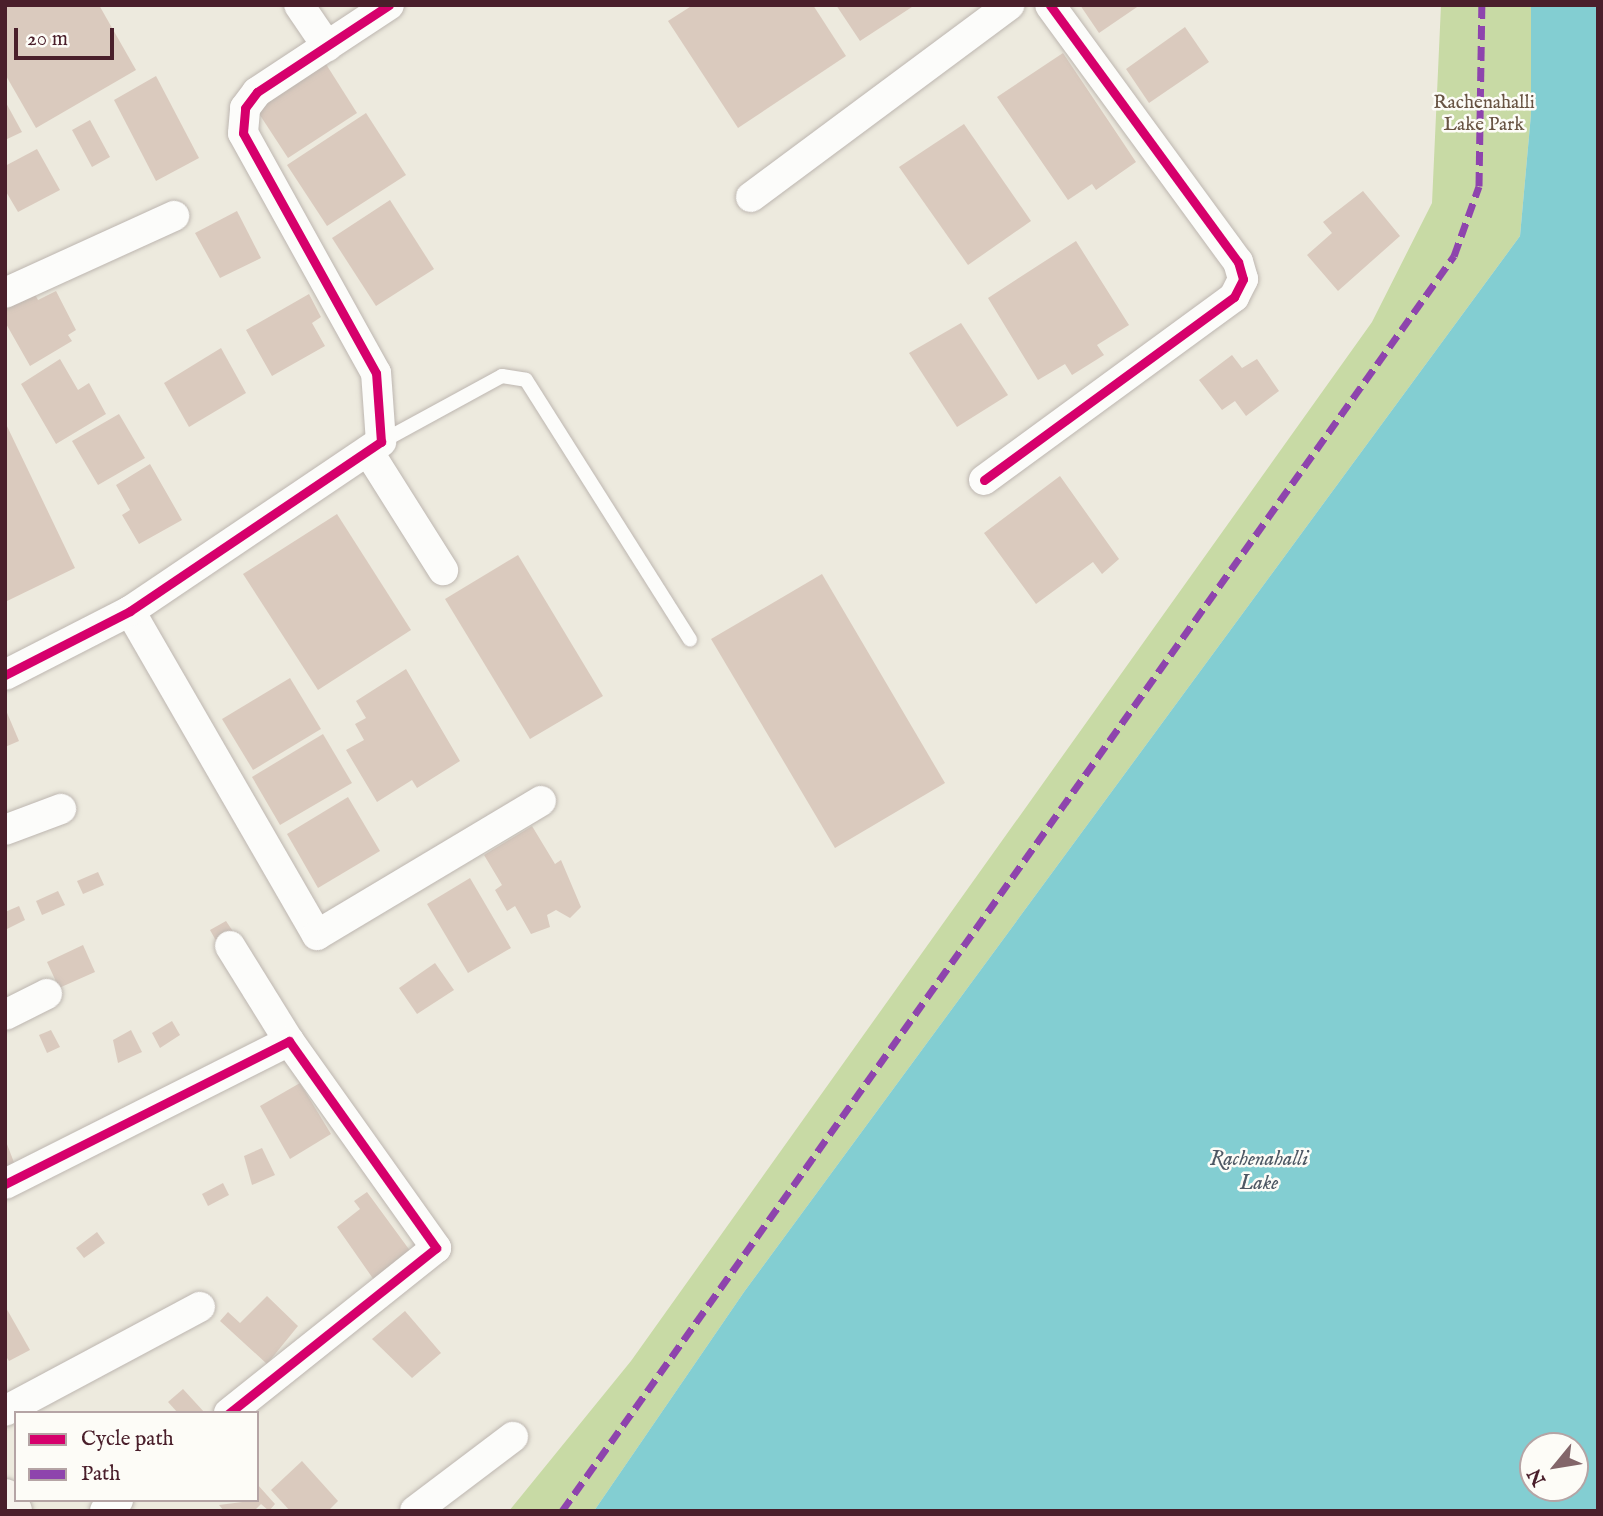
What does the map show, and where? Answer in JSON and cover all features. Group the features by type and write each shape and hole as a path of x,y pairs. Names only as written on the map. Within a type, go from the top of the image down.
{"street":[{"path":"299,5 327,46"},
{"path":"389,5 257,92 245,108 243,133 376,373 374,447 443,570"},
{"path":"751,197 1010,5"},
{"path":"984,480 1234,297 1243,279 1238,262 1050,5"},
{"path":"5,293 174,216"},
{"path":"5,675 130,611 374,447"},
{"path":"130,611 317,935 541,801"},
{"path":"5,830 61,809"},
{"path":"230,946 289,1041 436,1248 232,1411"},
{"path":"5,1015 47,993"},
{"path":"5,1184 289,1041"},
{"path":"5,1411 200,1307"},
{"path":"415,1511 513,1437"},
{"path":"5,1498 13,1511"}],"lane":[{"path":"374,447 502,376 526,380 690,639"}],"green space":[{"name":"Rachenahalli Lake Park","path":"1441,5 1531,5 1531,114 1520,236 744,1292 594,1511 509,1511 631,1361 1372,322 1432,203"}],"water":[{"name":"Rachenahalli Lake","path":"1531,5 1598,5 1598,1511 594,1511 744,1292 1520,236 1531,114"}],"building":[{"path":"5,5 99,5 136,70 36,128 5,74"},
{"path":"693,5 813,5 846,56 738,128 668,21"},
{"path":"836,5 915,5 860,41"},
{"path":"1080,5 1140,5 1099,33"},
{"path":"1185,27 1209,62 1149,103 1126,69"},
{"path":"1063,53 1136,162 1096,190 1092,184 1068,200 997,97"},
{"path":"324,61 357,113 288,158 254,106"},
{"path":"156,76 199,158 156,181 114,100"},
{"path":"5,101 22,132 5,140"},
{"path":"366,113 406,175 327,226 287,165"},
{"path":"90,120 110,157 92,167 72,130"},
{"path":"964,124 1031,221 968,265 899,167"},
{"path":"37,149 60,190 18,212 5,190 5,166"},
{"path":"1363,191 1400,236 1338,291 1307,255 1332,233 1323,222"},
{"path":"390,200 434,269 376,306 332,238"},
{"path":"237,211 261,258 220,278 195,233"},
{"path":"1076,241 1129,325 1097,345 1104,355 1072,375 1065,364 1038,380 988,298"},
{"path":"32,289 38,300 56,291 76,330 68,335 72,341 30,366 5,322 5,305"},
{"path":"309,294 321,317 312,323 325,346 272,376 246,330"},
{"path":"961,323 1008,395 957,427 909,353"},
{"path":"221,348 246,393 189,427 164,383"},
{"path":"1232,355 1242,368 1257,359 1279,391 1246,416 1235,401 1222,410 1199,380"},
{"path":"60,359 78,390 89,383 106,414 56,444 21,384"},
{"path":"119,414 145,458 98,485 72,441"},
{"path":"5,422 75,568 5,602"},
{"path":"150,464 182,520 139,544 122,515 130,510 116,485"},
{"path":"1060,476 1119,559 1102,574 1093,562 1036,604 984,533"},
{"path":"337,514 411,630 318,690 243,574"},
{"path":"518,555 603,696 530,739 445,599"},
{"path":"822,574 945,783 835,848 711,639"},
{"path":"406,669 460,761 417,788 412,780 377,802 346,750 364,740 355,724 366,718 356,701"},
{"path":"290,678 321,729 253,770 222,719"},
{"path":"5,708 19,741 5,747"},
{"path":"323,734 352,783 280,825 252,777"},
{"path":"348,797 380,851 318,888 287,834"},
{"path":"532,826 555,864 561,860 581,907 570,918 556,910 547,915 550,927 531,934 515,906 507,911 495,890 502,885 484,855"},
{"path":"98,872 104,885 83,894 77,881"},
{"path":"470,878 511,948 468,973 427,904"},
{"path":"58,891 65,905 42,915 36,901"},
{"path":"19,906 25,920 5,930 5,912"},
{"path":"226,921 236,936 219,946 210,930"},
{"path":"83,945 95,972 59,988 47,962"},
{"path":"435,963 454,990 417,1014 399,988"},
{"path":"172,1021 180,1035 160,1048 152,1033"},
{"path":"51,1030 60,1047 47,1053 39,1035"},
{"path":"131,1030 142,1052 118,1063 113,1040"},
{"path":"300,1083 331,1134 290,1159 260,1106"},
{"path":"5,1139 15,1165 5,1168"},
{"path":"262,1148 275,1175 252,1185 244,1156"},
{"path":"223,1183 229,1195 208,1206 202,1194"},
{"path":"367,1192 411,1252 374,1280 337,1227 360,1209 354,1201"},
{"path":"97,1232 105,1243 84,1258 76,1248"},
{"path":"267,1296 298,1326 267,1364 220,1321 228,1312 240,1323"},
{"path":"5,1306 30,1350 9,1361 5,1355"},
{"path":"405,1311 441,1353 412,1378 372,1339"},
{"path":"183,1389 203,1411 176,1411 168,1402"},
{"path":"302,1461 338,1501 328,1511 290,1511 271,1490"},
{"path":"259,1486 275,1504 269,1511 261,1504 254,1511 224,1511 219,1505 259,1502"}],"marked path":[{"path":"562,1511 1454,256 1479,186 1482,5"}],"cycle path":[{"path":"5,675 130,611 381,442 376,373 243,133 245,108 257,92 389,5"},
{"path":"984,480 1234,297 1243,279 1238,262 1050,5"},
{"path":"5,1184 289,1041 436,1248 232,1411"}]}
